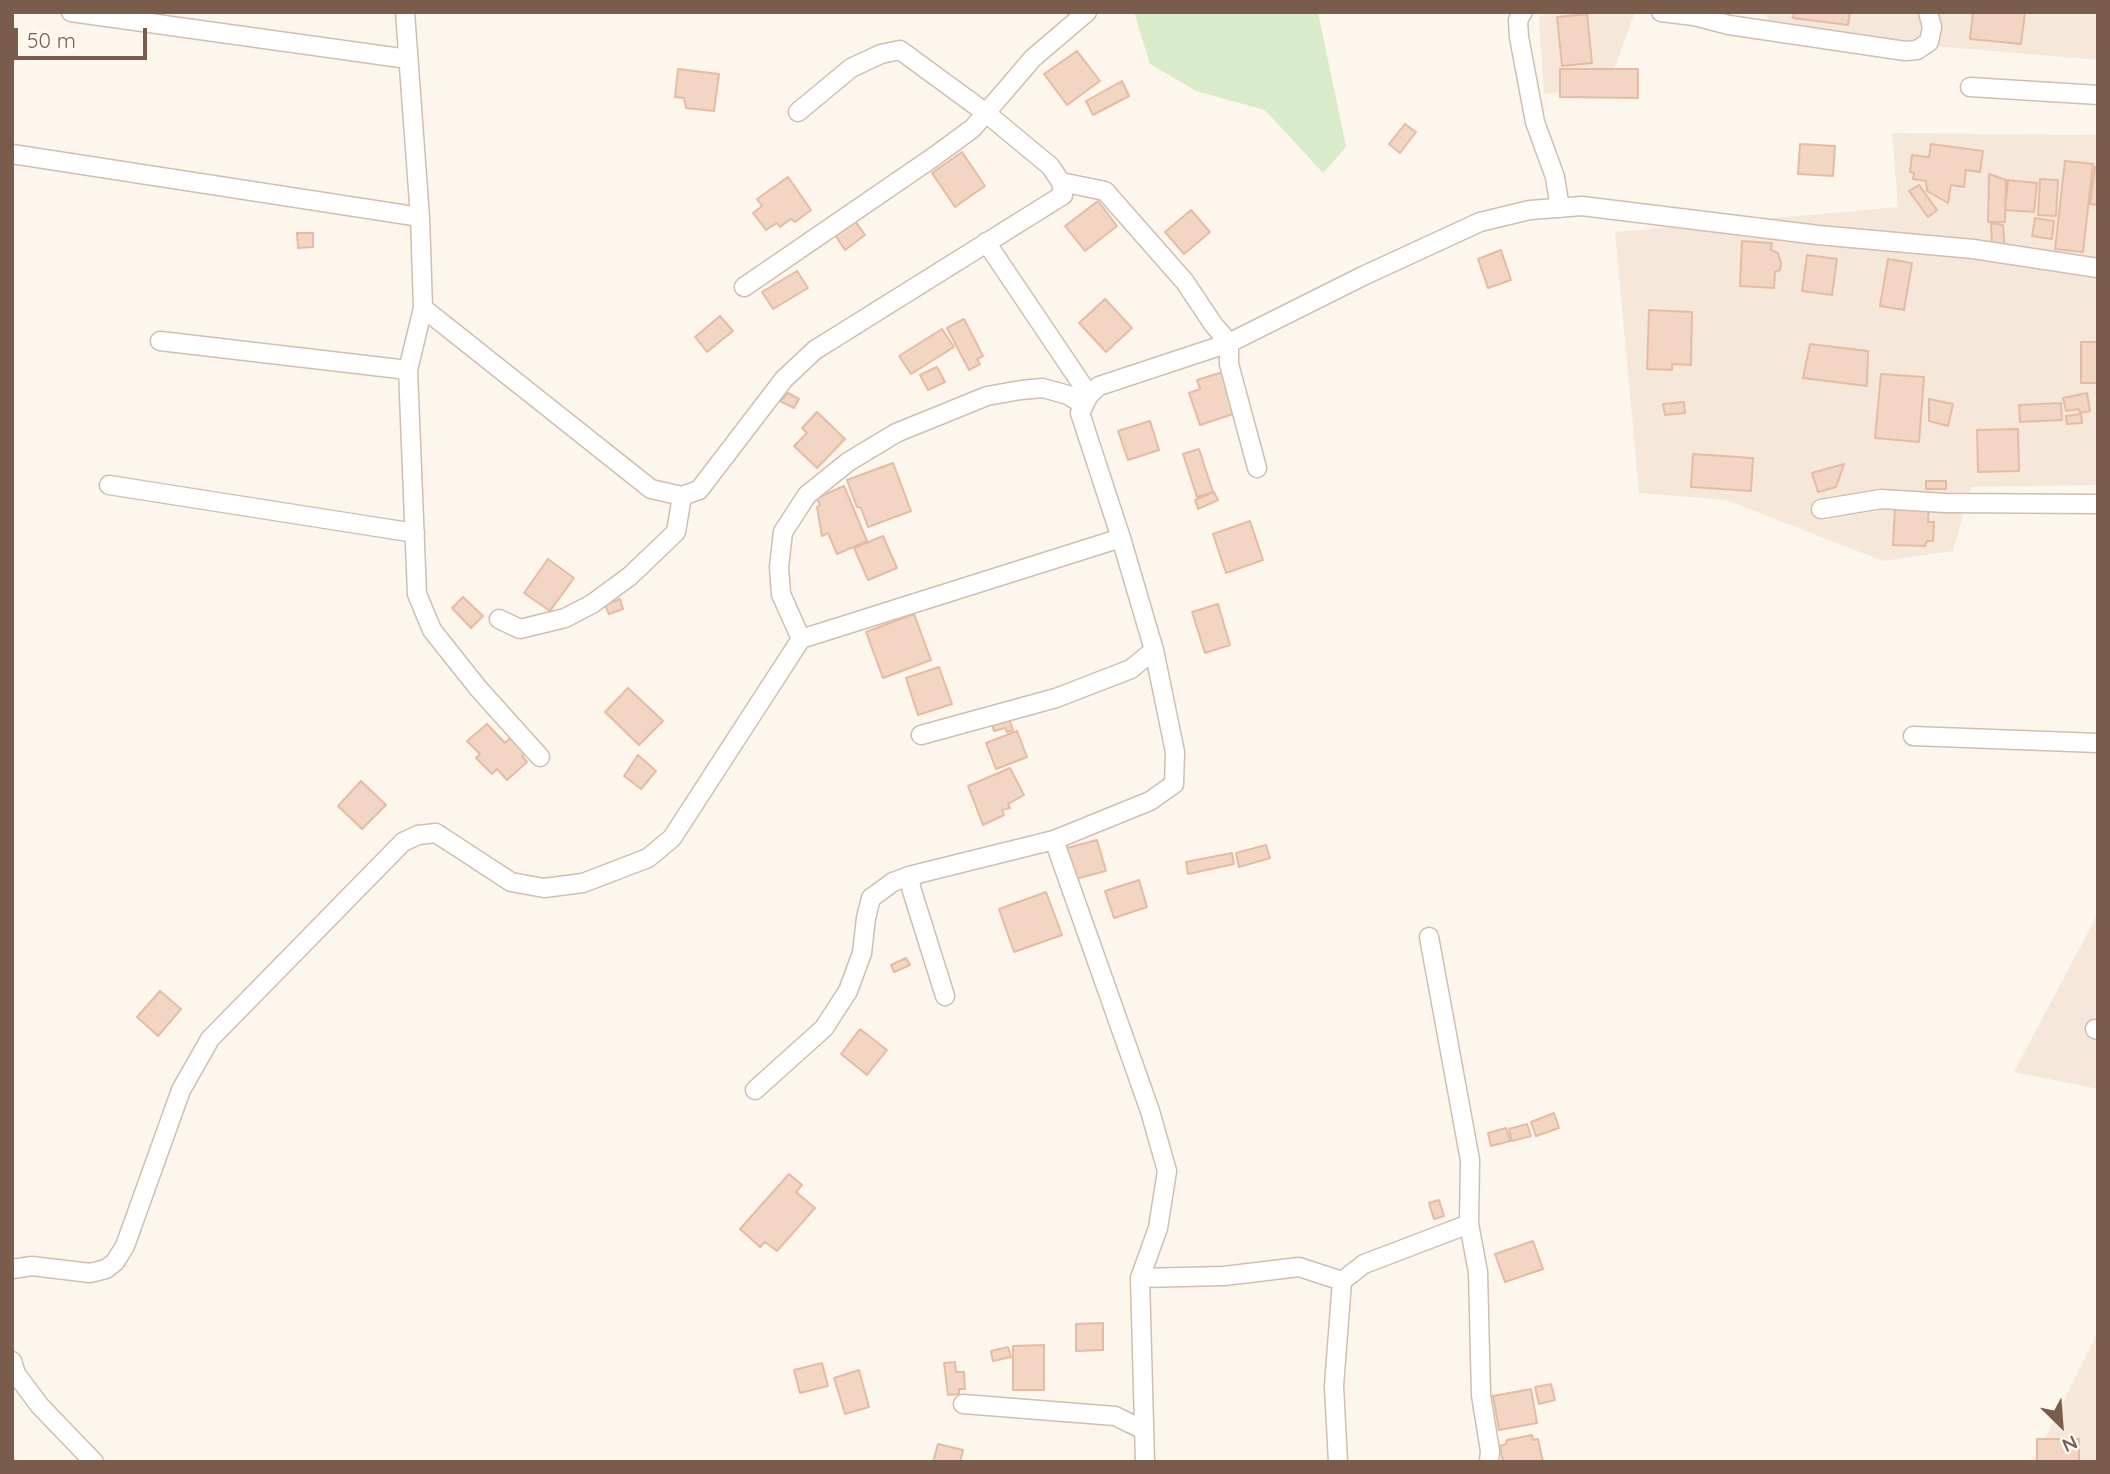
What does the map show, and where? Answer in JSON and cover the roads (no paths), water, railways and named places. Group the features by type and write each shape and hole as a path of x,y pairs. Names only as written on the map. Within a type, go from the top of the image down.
{"street":[{"path":"71,12 408,59"},
{"path":"405,12 420,217 423,308 408,370 417,594 432,630 478,688 540,757"},
{"path":"744,287 973,128 1033,58 1087,12"},
{"path":"1523,12 1518,20 1521,49 1535,122 1555,177 1560,208"},
{"path":"1661,12 1694,16 1728,25 1905,51 1917,50 1929,42 1932,27 1928,12"},
{"path":"423,308 651,489 682,496 699,490 784,379 815,350 1063,194 1061,182 1050,166 986,113 900,50 881,54 851,68 798,112"},
{"path":"1970,87 2098,95"},
{"path":"12,154 420,217"},
{"path":"1061,182 1105,191 1185,282 1229,343 1229,364 1257,468"},
{"path":"755,1090 824,1028 848,991 862,953 866,918 872,898 892,882 1055,840 1150,801 1174,784 1175,752 1154,650 1080,413 1086,400 1099,386 1229,343 1363,276 1480,222 1530,210 1582,205 1818,235 1973,249 2098,268"},
{"path":"986,242 1086,400"},
{"path":"160,341 408,370"},
{"path":"801,639 781,594 779,566 783,532 807,495 848,462 896,433 987,396 1044,388 1086,400"},
{"path":"109,485 415,533"},
{"path":"499,619 520,629 565,618 592,604 631,576 676,532 682,496"},
{"path":"1821,509 1881,499 1945,503 2098,504"},
{"path":"12,1269 32,1266 90,1273 106,1269 115,1262 125,1246 181,1090 210,1039 403,842 418,835 436,833 510,882 544,888 583,883 648,858 672,838 801,639 1121,538"},
{"path":"921,735 1056,698 1131,669 1154,650"},
{"path":"1913,736 2098,743"},
{"path":"1055,840 1150,1111 1167,1171 1158,1228 1140,1279 1145,1462"},
{"path":"909,876 945,996"},
{"path":"1429,937 1470,1160 1469,1224 1478,1272 1480,1395 1490,1451 1489,1462"},
{"path":"1338,1462 1334,1386 1342,1281 1364,1264 1469,1224"},
{"path":"1140,1279 1224,1276 1299,1267 1342,1281"},
{"path":"12,1361 16,1374 40,1406 94,1462"},
{"path":"963,1404 1115,1416 1144,1430"}]}
